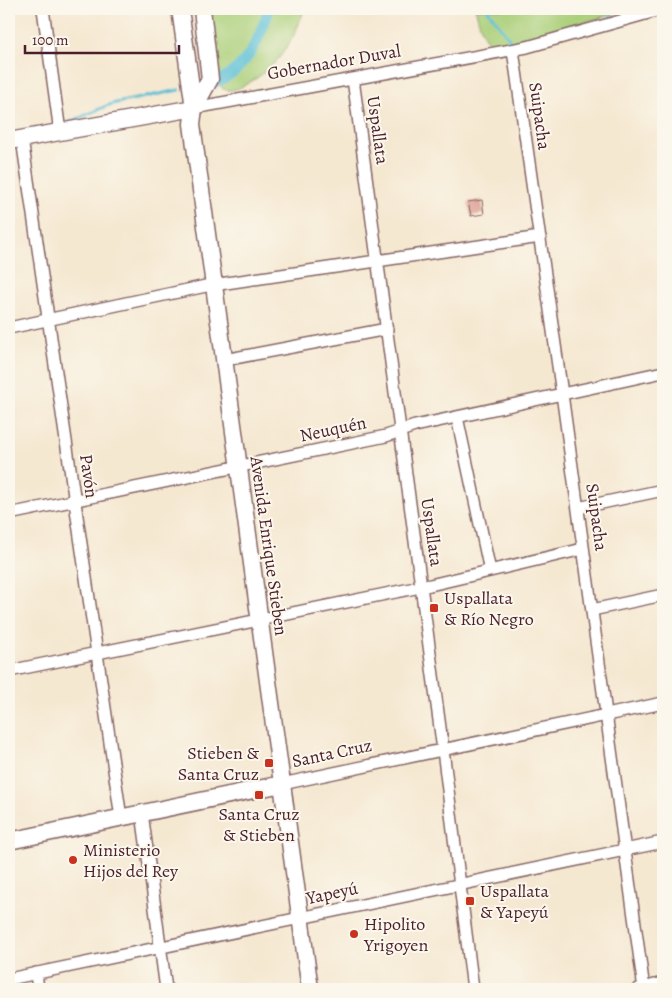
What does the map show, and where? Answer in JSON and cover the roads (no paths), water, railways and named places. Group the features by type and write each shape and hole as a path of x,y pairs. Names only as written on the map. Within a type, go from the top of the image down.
{"main road":[{"name":"Avenida Enrique Stieben","path":"180,9 194,108"},
{"name":"Avenida Enrique Stieben","path":"202,9 210,79 194,108 192,128 310,989"},
{"name":"Gobernador Duval","path":"15,140 194,108"},
{"name":"Santa Cruz","path":"9,841 282,784"}],"street":[{"path":"43,9 60,132"},
{"name":"Gobernador Duval","path":"194,108 542,44 663,9"},
{"name":"Suipacha","path":"513,50 625,850 641,989"},
{"name":"Uspallata","path":"353,79 443,750 472,989"},
{"name":"Pavón","path":"15,140 48,320 121,818"},
{"path":"9,328 214,285 540,237"},
{"path":"224,360 387,329"},
{"name":"Neuquén","path":"9,514 386,436 415,426 663,372"},
{"path":"457,417 490,570"},
{"path":"578,508 663,490"},
{"path":"9,671 421,586 583,549"},
{"path":"592,610 663,595"},
{"name":"Santa Cruz","path":"282,784 663,702"},
{"path":"142,814 166,989"},
{"name":"Yapeyú","path":"9,979 663,842"},
{"path":"36,974 38,989"},
{"path":"641,989 663,983"}],"waterway":[{"path":"218,81 245,60 257,41 269,9"},
{"path":"487,9 508,37 512,47"},
{"path":"609,9 612,20"},
{"path":"68,123 116,103 179,90"}],"place":[{"name":"Uspallata & Río Negro","path":"434,608"},
{"name":"Stieben & Santa Cruz","path":"269,763"},
{"name":"Santa Cruz & Stieben","path":"259,795"},
{"name":"Ministerio Hijos del Rey","path":"73,860"},
{"name":"Uspallata & Yapeyú","path":"470,901"},
{"name":"Hipolito Yrigoyen","path":"354,934"}]}
